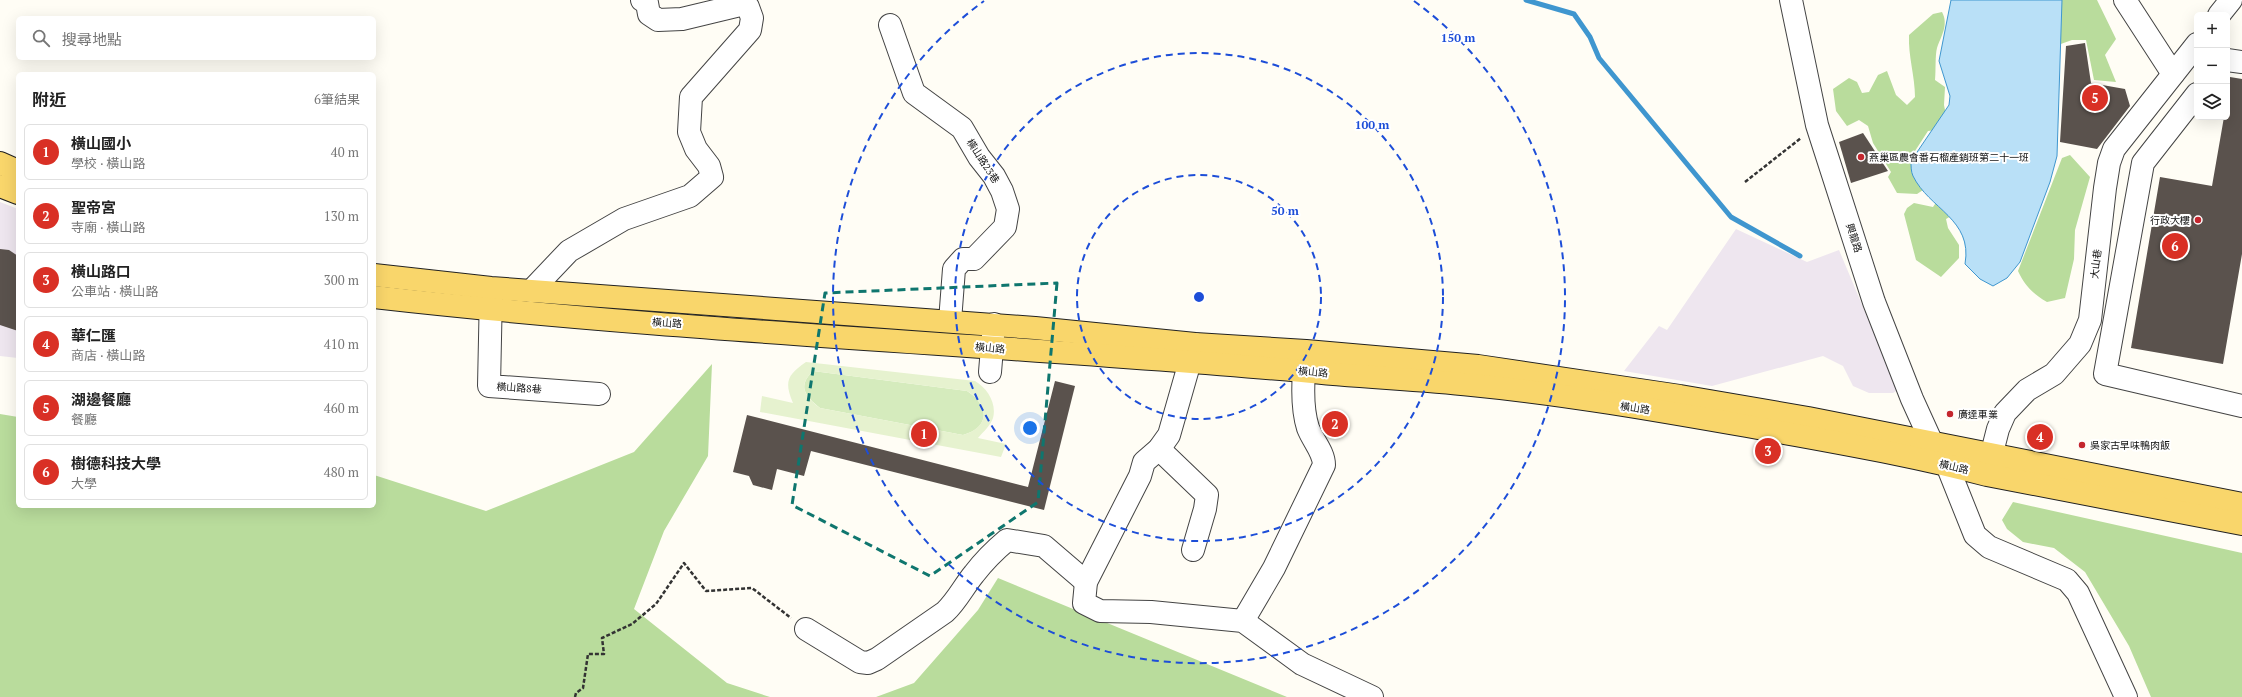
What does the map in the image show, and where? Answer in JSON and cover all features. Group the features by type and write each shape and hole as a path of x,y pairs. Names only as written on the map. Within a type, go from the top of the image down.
{"main road":[{"path":"0,163 16,170"},
{"path":"0,186 16,192"},
{"name":"橫山路","path":"376,275 490,288 994,324 1193,353"},
{"name":"橫山路","path":"376,297 491,310 992,348 1193,353 1305,361 1478,366 1664,394 1808,418 1932,443 1989,465 2242,524"},
{"name":"橫山路","path":"1305,361 1666,412 1947,465 1989,465 2242,504"}],"street":[{"path":"531,291 569,251 624,220 690,196 712,176 710,166 696,149 689,132 691,97 750,30 752,18 748,7 740,5 682,19 658,20 649,14 647,3 642,0"},
{"name":"興龍路","path":"1791,0 1817,125 1874,302 1912,399 1932,443 1947,465 1976,535 1989,547 2067,580 2078,593 2126,697"},
{"path":"2125,0 2173,74"},
{"path":"2222,12 2231,0"},
{"name":"橫山路23巷","path":"890,25 914,93 962,128 979,157 994,176 1008,209 1005,227 991,243 974,259 963,259 954,269 950,321"},
{"name":"大山巷","path":"1989,465 2005,413 2027,390 2054,374 2080,344 2090,320 2109,163 2114,149 2194,48"},
{"path":"2230,60 2242,62"},
{"path":"2194,98 2143,163 2105,374 2242,406"},
{"name":"橫山路8巷","path":"490,288 491,310 489,386 599,394"},
{"path":"990,372 994,324"},
{"path":"1193,353 1168,435 1159,449 1144,462 1140,476 1086,582 1084,603 1100,611 1151,612 1243,621 1302,664 1372,697"},
{"path":"1243,621 1274,568 1324,465 1324,458 1308,428 1305,413 1305,361"},
{"path":"1159,449 1207,495 1205,509 1193,550"},
{"path":"806,629 860,662 872,661 945,612 974,574 993,552 1007,540 1044,546 1086,582"}],"path":[{"path":"1745,182 1817,125"},
{"path":"576,697 576,693 583,688 588,654 604,654 602,638 632,624 656,604 684,563 706,592 752,588 806,629"}],"highlighted area":[{"path":"1057,283 1038,502 930,576 792,505 825,293"}],"shaded area":[{"path":"0,202 16,208 16,358 0,356"},
{"path":"1736,229 1807,262 1839,250 1898,390 1893,393 1869,393 1853,386 1843,366 1823,356 1712,386 1624,371 1659,326 1667,330"}],"green space":[{"path":"2049,0 2097,0 2116,39 2105,55 2116,82 2094,80 2086,40 2072,40 2058,45"},
{"path":"1942,12 1945,26 1936,51 1935,80 1945,87 1944,105 1947,120 1938,130 1928,131 1915,151 1926,188 1917,194 1897,193 1888,177 1891,172 1873,143 1868,126 1859,120 1847,126 1836,111 1833,89 1849,78 1857,82 1862,93 1869,92 1878,75 1887,71 1896,95 1907,105 1915,97 1909,35 1933,14"},
{"path":"2070,155 2090,177 2075,230 2074,259 2065,298 2047,302 2030,289 2018,271 2062,158"},
{"path":"1939,198 1958,212 1946,219 1948,228 1959,245 1959,258 1941,277 1916,260 1904,214 1907,208 1914,203 1933,207"},
{"path":"806,362 975,381 990,396 994,407 991,423 978,438 1006,444 1001,457 760,412 762,396 793,403 788,384 791,375","holes":["813,371 967,391 980,402 984,415 979,427 963,435 820,408 810,400 804,386 808,376"]},
{"path":"712,364 708,456 664,531 634,609 727,683 770,697 0,697 0,414 16,417 16,508 376,508 376,476 486,511 634,452"},
{"path":"813,371 967,391 980,403 984,415 979,427 963,435 820,408 807,395 804,386 808,376"},
{"path":"2013,502 2242,553 2242,697 2151,697 2129,646 2085,572 2054,548 2023,542 2007,529 2002,520"},
{"path":"998,578 1287,697 876,697 914,683 978,610"}],"water":[{"path":"1951,0 2062,0 2057,156 2050,182 2020,262 2007,278 1993,286 1980,279 1965,264 1966,249 1962,236 1956,225 1920,187 1911,171 1911,161 1949,105 1950,96 1939,61"}],"building":[{"path":"2085,43 2091,83 2125,89 2130,106 2097,149 2060,142 2066,46"},
{"name":"行政大樓","path":"2230,77 2242,79 2242,254 2223,364 2131,348 2160,177 2212,186 2223,120 2230,120"},
{"name":"燕巢區農會番石榴產銷班第二十一班","path":"1863,133 1888,171 1851,183 1839,142"},
{"path":"0,249 9,250 16,255 16,330 0,325"},
{"path":"1055,381 1075,386 1044,510 811,451 804,476 777,469 772,490 753,485 749,476 733,472 747,415 1028,487"}],"waterway":[{"path":"1526,0 1574,14 1590,37 1599,58 1731,217 1800,256"}],"place":[{"name":"湖邊餐廳","path":"2095,98"},
{"name":"燕巢區農會番石榴產銷班第二十一班","path":"1861,157"},
{"name":"行政大樓","path":"2198,220"},
{"name":"樹德科技大學","path":"2175,246"},
{"name":"廣達車業","path":"1950,414"},
{"name":"聖帝宮","path":"1335,424"},
{"name":"橫山國小","path":"924,434"},
{"name":"華仁匯","path":"2040,437"},
{"name":"吳家古早味鴨肉飯","path":"2082,445"},
{"name":"橫山路口","path":"1768,451"}]}
